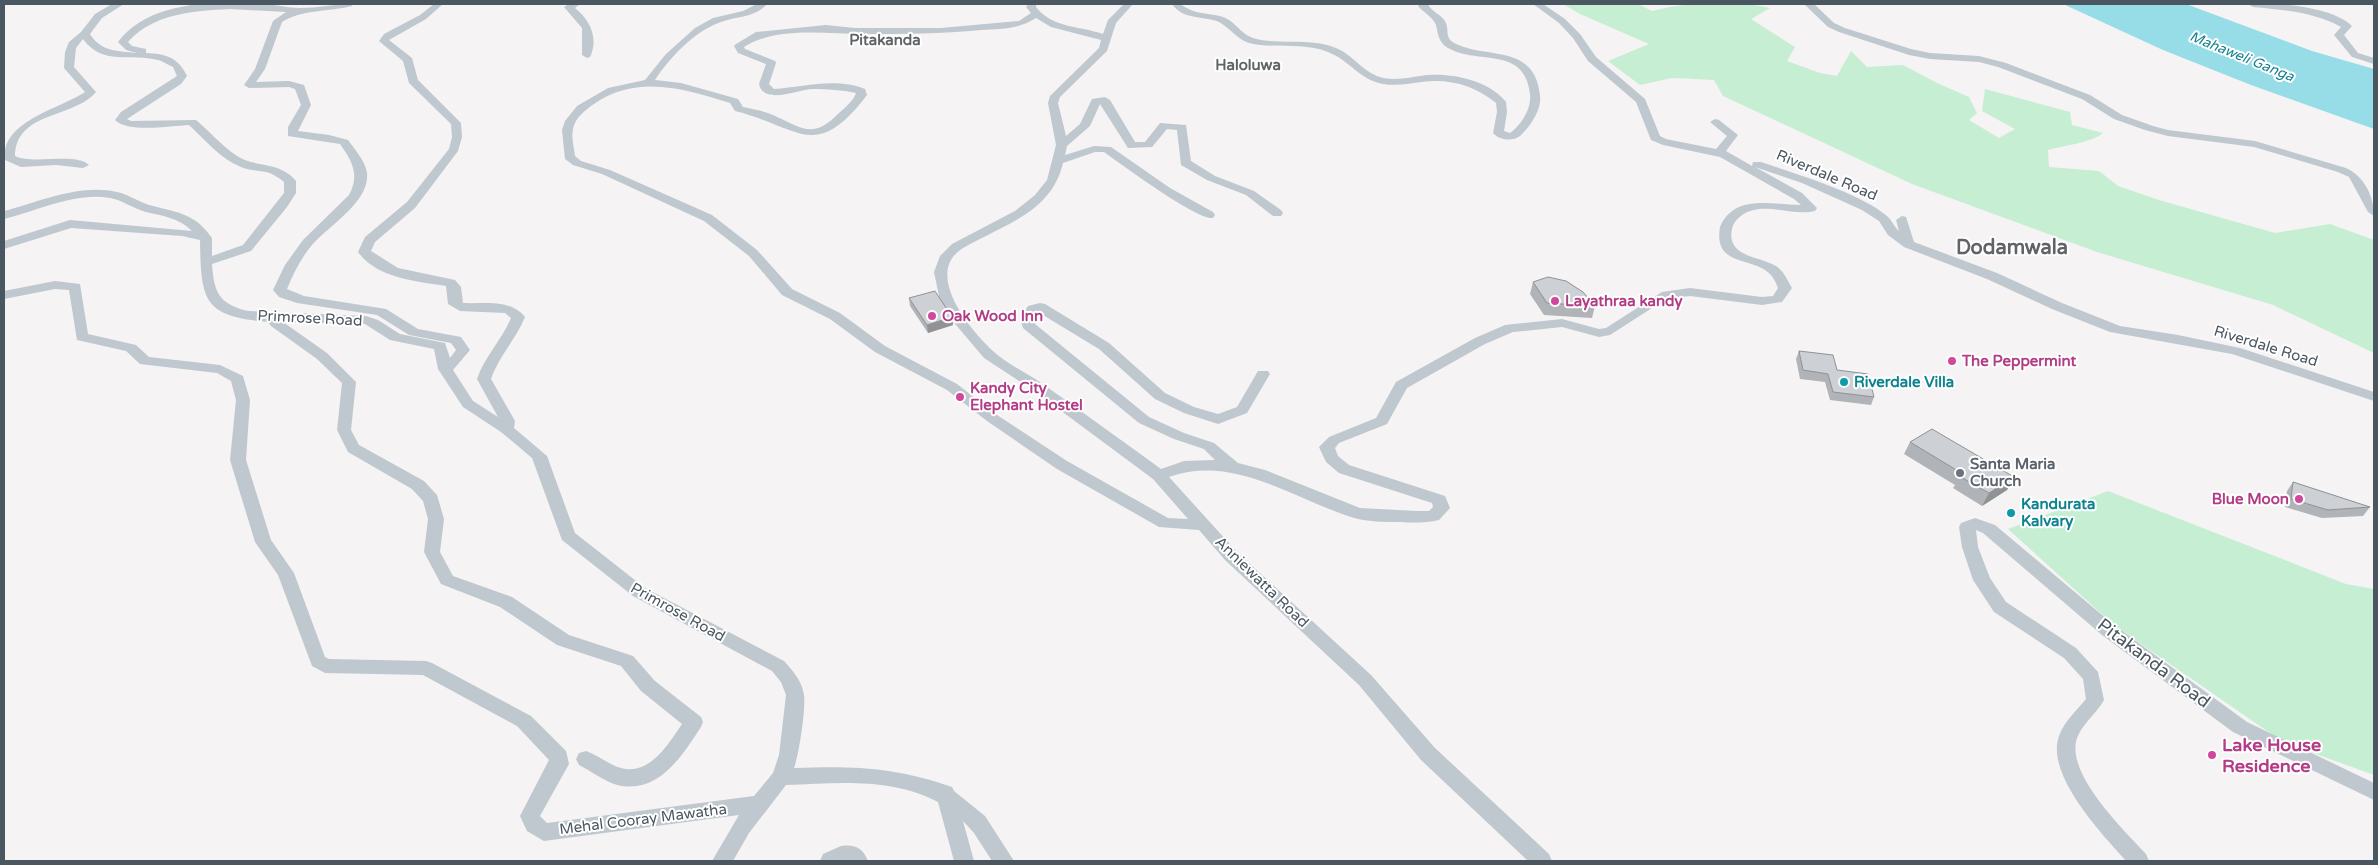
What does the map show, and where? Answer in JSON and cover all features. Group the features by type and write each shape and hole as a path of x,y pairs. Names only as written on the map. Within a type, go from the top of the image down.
{"street":[{"path":"83,165 56,162 21,164 9,158 8,152 11,140 24,126 46,114 84,100 91,92 69,68 69,49 77,39 85,34 90,24 102,12 118,4"},
{"path":"207,262 247,248 281,207 290,193 290,182 276,170 246,165 232,158 192,122 130,124 120,120 125,114 177,82 182,76 177,65 146,52 129,48 123,42 129,32 157,16 185,9 214,6 256,6 298,11 334,8 349,4"},
{"path":"439,4 423,17 387,36 384,41 408,60 413,81 456,123 458,138 454,149 411,205 369,240 364,252 376,265 395,273 450,283 454,287 455,304 460,307 509,309 518,317 513,332 488,364 484,379 508,421 506,429"},
{"path":"576,4 569,7 587,22 590,32 588,55"},
{"path":"649,82 655,70 704,26 716,20 757,10 762,4"},
{"path":"1032,4 1031,7 1035,15 1054,25 1094,33 1105,38"},
{"path":"1058,161 1062,145 1053,103 1055,96 1104,49 1105,38 1111,22 1129,4"},
{"path":"1177,4 1186,12 1223,21 1232,26 1240,36 1249,40 1321,48 1339,53 1360,72 1374,79 1386,82 1451,77 1480,88 1499,100 1502,107 1498,132 1511,136 1522,130 1536,101 1533,79 1523,65 1508,58 1458,48 1446,42 1442,35 1441,23 1423,6 1424,4"},
{"name":"Riverdale Road","path":"1536,4 1562,21 1577,36 1592,59 1606,68 1641,102 1655,138 1663,142 1720,152 1806,181 1866,207 1884,219 1892,232 1908,244 1992,276 2057,306 2115,329 2135,334 2178,339 2235,351 2374,397"},
{"path":"1809,4 1832,25 1842,30 1909,52 1930,56 1979,59 2002,65 2086,97 2124,120 2149,128 2168,133 2255,144 2342,170 2352,176 2374,212"},
{"path":"2253,4 2304,11 2336,19 2347,26 2339,35 2355,55 2374,61"},
{"path":"298,11 278,21 260,69 249,85 289,84 300,87 306,105 293,127 292,134 329,138 344,142 358,161 362,181 354,197 307,243 286,274 280,290 284,294 302,300 381,312 414,332 456,340 463,350 451,366 445,369"},
{"path":"1035,15 1021,24 941,31 855,31 826,28 756,35 747,38 739,46 741,51 771,63 764,84 765,88 772,92 820,85 861,91 862,95 831,127 821,132 802,132 786,128 767,116 739,109 734,101 690,87 649,82 609,90 581,107 567,130 569,157 577,164 606,172 708,218 753,254 787,292 835,316 880,349 952,387 992,418 1062,465 1165,524 1205,525"},
{"path":"85,34 91,45 102,52 152,56"},
{"path":"1062,145 1085,126 1096,101 1105,100 1132,146 1148,145 1164,125 1182,127 1185,163 1211,178 1250,193 1278,213"},
{"path":"1160,475 1170,469 1190,464 1232,466 1359,514 1433,516 1442,508 1439,500 1344,469 1331,458 1327,447 1334,440 1382,421 1401,385 1480,341 1510,328 1562,323 1599,333 1610,331 1662,296 1690,292 1762,301 1777,299 1785,288 1774,270 1734,254 1728,248 1725,238 1725,226 1734,214 1748,207 1766,205 1803,210 1811,208 1798,196 1720,152 1733,136 1715,122"},
{"path":"1058,161 1094,149 1107,149 1166,190 1210,215"},
{"name":"Anniewatta Road","path":"1058,161 1053,180 1039,198 1019,214 956,247 944,259 940,272 947,301 956,316 989,355 1038,387 1160,475 1231,556 1365,680 1428,754 1542,861"},
{"path":"4,215 69,197 97,193 115,195 145,208 187,220 206,238"},
{"path":"1902,220 1908,244"},
{"path":"4,245 70,224 183,232 206,238"},
{"name":"Primrose Road","path":"206,238 208,292 219,305 243,314 273,318 343,317 368,320 394,337 440,346 445,369 468,404 506,429 539,456 568,536 639,592 778,666 789,679 795,695 789,755 781,777 742,827 722,861"},
{"name":"Mehal Cooray Mawatha","path":"4,295 55,284 75,287 82,337 131,348 145,361 220,369 238,379 243,400 238,460 264,542 286,573 318,661 325,666 426,668 524,721 558,757 558,764 530,816 534,825 544,832 760,804"},
{"path":"1232,466 1209,446 1179,436 1144,420 1028,325 1027,318 1033,309 1040,307 1104,346 1160,396 1189,410 1218,419 1242,410 1263,374"},
{"path":"273,318 276,323 322,356 349,382 344,430 353,448 418,485 431,499 436,519 432,552 447,580 506,602 563,640 628,661 648,686 694,722 669,759 644,776 619,777 586,759"},
{"name":"Pitakanda Road","path":"2139,861 2089,802 2066,764 2067,738 2095,700 2092,677 2070,653 2000,607 1982,580 1970,547 1967,527 1975,524 1989,529 2108,630 2240,727 2374,792"},
{"path":"781,777 864,774 908,780 945,793 974,818 1004,861"},
{"path":"945,793 964,861"},
{"path":"830,861 836,856 845,854 853,855 858,861"}],"green space":[{"path":"1711,3 1757,5 1770,8 1751,19 1795,47 1787,61 1820,73 1837,76 1851,51 1867,67 1903,65 1969,97 1977,113 1969,120 1999,138 2015,129 1982,111 1985,89 2070,112 2072,125 2103,133 2085,141 2048,150 2049,167 2099,171 2118,186 2159,200 2275,233 2330,224 2374,240 2374,353 2273,305 2097,252 1912,184 1723,96 1714,80 1672,78 1640,85 1608,61 1649,44 1580,14 1563,4 1638,4 1652,11"},
{"path":"2108,491 2346,584 2374,589 2374,775 2283,742 2115,626 2008,529"}],"water":[{"name":"Mahaweli Ganga","path":"2063,4 2186,4 2312,51 2374,69 2374,129 2251,85 2163,50"}],"building":[{"path":"1548,277 1566,281 1583,292 1595,306 1547,303 1533,282"},
{"name":"Oak Wood Inn","path":"935,291 952,317 927,325 909,298"},
{"path":"1799,351 1833,355 1837,370 1868,374 1874,397 1833,392 1828,374 1803,370"},
{"path":"1932,429 2014,477 1989,493 1959,476 1963,474 1910,442"},
{"path":"2293,482 2370,507 2328,510 2291,499"}],"place":[{"name":"Layathraa kandy","path":"1555,301"},
{"name":"Oak Wood Inn","path":"932,316"},
{"name":"The Peppermint","path":"1952,361"},
{"name":"Riverdale Villa","path":"1844,382"},
{"name":"Kandy City Elephant Hostel","path":"960,397"},
{"name":"Santa Maria Church","path":"1960,473"},
{"name":"Blue Moon","path":"2299,499"},
{"name":"Kandurata Kalvary","path":"2011,513"},
{"name":"Lake House Residence","path":"2212,755"}],"district":[{"name":"Pitakanda","path":"885,40"},
{"name":"Haloluwa","path":"1248,65"},
{"name":"Dodamwala","path":"2012,247"}]}
